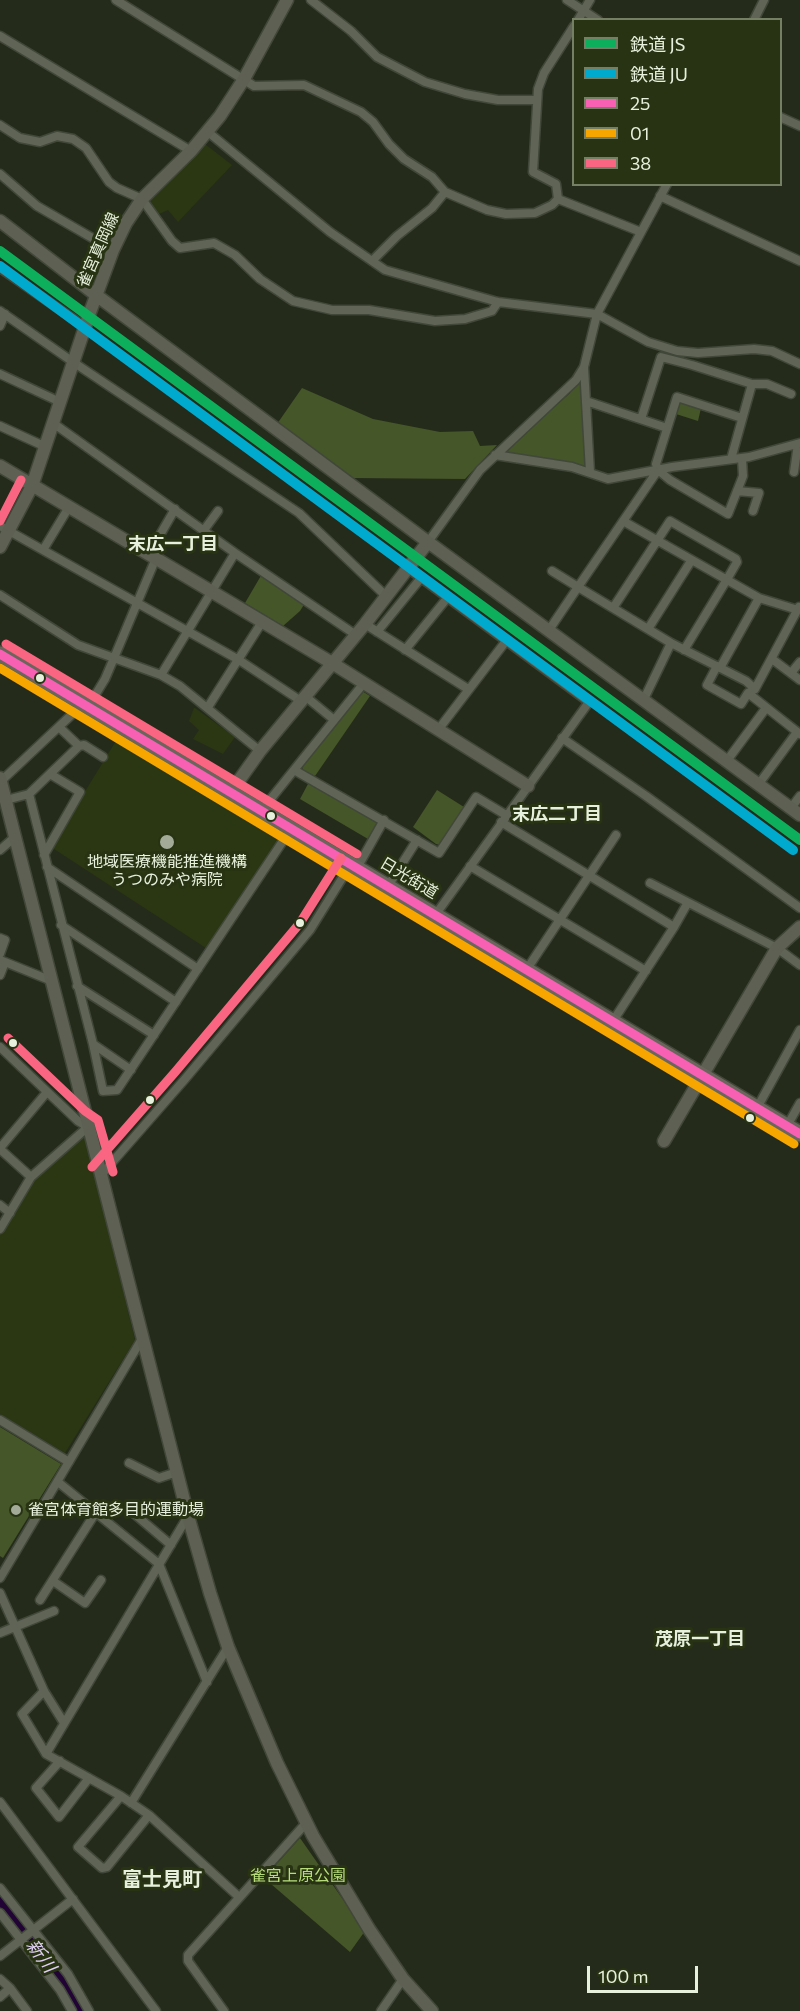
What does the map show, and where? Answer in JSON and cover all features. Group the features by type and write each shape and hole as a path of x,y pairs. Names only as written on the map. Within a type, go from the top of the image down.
{"highway":[{"name":"日光街道","path":"0,654 793,1130"}],"street":[{"path":"116,0 254,86 304,85 361,112 373,122 389,144 404,159 432,177 444,192 487,210 506,214 535,213 552,205 558,199"},
{"name":"雀宮真岡線","path":"0,547 4,529 32,486 96,295 126,223 142,199 208,132 244,79 287,0"},
{"path":"311,0 351,32 377,57 425,82 465,94 498,100 537,100"},
{"path":"567,0 595,18"},
{"path":"579,18 590,0"},
{"path":"755,18 764,0"},
{"path":"558,199 556,184 533,172 538,86 572,28"},
{"path":"0,36 191,151"},
{"path":"782,118 800,126"},
{"path":"0,125 20,138 40,142 57,136 73,138 86,148 109,182 142,199 172,241 180,248 214,243 235,255 261,279 293,302 332,310 369,310 435,321 465,319 492,311 498,302"},
{"path":"208,132 330,232 385,270 498,302 597,314 648,342 677,351 698,353 744,349 762,350 779,354 800,364"},
{"path":"0,174 38,206 113,250"},
{"path":"590,472 584,367 597,314 665,186"},
{"path":"372,261 397,236 432,208 444,192"},
{"path":"660,196 800,261"},
{"path":"558,199 641,232"},
{"path":"0,221 428,542 795,811 800,796"},
{"path":"0,268 85,327"},
{"path":"0,326 2,312 299,513 387,597"},
{"path":"641,419 661,357 752,384 767,384 791,394"},
{"path":"230,793 260,751 409,569 480,470 576,380 584,367"},
{"path":"0,374 60,402"},
{"path":"731,459 752,384"},
{"path":"742,418 677,397 656,464 658,470 670,480 728,514 742,476 742,458"},
{"path":"586,401 667,428"},
{"path":"53,423 356,635"},
{"path":"0,426 46,447"},
{"path":"495,455 590,472 608,479 742,458 799,444 794,472"},
{"path":"0,466 332,663 528,786"},
{"path":"549,630 658,470"},
{"path":"737,491 759,493 753,511"},
{"path":"43,550 69,507"},
{"path":"175,509 153,556 138,602 114,658 86,705 0,780 88,1127 144,1336 188,1516 228,1647 277,1763 329,1863 363,1920 403,1979 432,2011"},
{"path":"204,530 218,511"},
{"path":"623,521 759,598 799,608 772,659 741,704 707,685 759,598"},
{"path":"613,608 670,521 736,559 684,650"},
{"path":"4,529 239,660 303,698 333,719"},
{"path":"160,675 205,599 212,592 236,553"},
{"path":"648,629 691,561"},
{"path":"409,569 589,702 436,914"},
{"path":"552,571 671,643 746,681 766,708 799,733 758,785"},
{"path":"377,632 421,578"},
{"path":"0,595 78,645 160,675 180,686 260,751"},
{"path":"405,650 448,597"},
{"path":"208,707 262,622"},
{"path":"364,624 468,689"},
{"path":"438,730 506,641"},
{"path":"644,699 671,643"},
{"path":"772,659 800,680"},
{"path":"791,673 800,662"},
{"path":"261,811 364,683"},
{"path":"726,762 766,708"},
{"path":"59,727 79,747"},
{"path":"562,738 800,908"},
{"path":"6,800 29,794 79,747 84,746 103,757"},
{"path":"294,770 439,853 476,797 504,819 674,927"},
{"path":"44,855 80,792 50,774"},
{"path":"29,794 103,1091 117,1090 291,829"},
{"path":"101,1175 310,930 384,820"},
{"path":"527,969 616,835"},
{"path":"0,850 16,836"},
{"path":"388,886 417,840"},
{"path":"470,866 646,971"},
{"path":"47,867 198,969"},
{"path":"650,883 777,948 800,965"},
{"path":"613,1021 687,903"},
{"path":"61,925 176,1002"},
{"path":"664,1141 777,948 800,927"},
{"path":"0,938 5,940 0,975"},
{"path":"2,958 52,981"},
{"path":"77,986 154,1035"},
{"path":"757,1108 800,1030"},
{"path":"93,1044 131,1070"},
{"path":"0,1047 46,1092 88,1127"},
{"path":"31,1177 0,1149 46,1092"},
{"path":"793,1130 800,1103"},
{"path":"0,1229 31,1177 88,1127"},
{"path":"0,1205 10,1213"},
{"path":"0,1578 3,1568 58,1482 144,1336"},
{"path":"0,1420 69,1462"},
{"path":"129,1462 159,1478 177,1472"},
{"path":"58,1482 159,1564 207,1682"},
{"path":"131,1511 171,1545"},
{"path":"40,1600 96,1512"},
{"path":"46,1754 188,1516"},
{"path":"53,1581 85,1603 101,1580"},
{"path":"0,1593 44,1692 64,1723"},
{"path":"0,1633 54,1611"},
{"path":"131,1803 228,1647"},
{"path":"44,1692 22,1714 46,1754 150,1815 239,1897"},
{"path":"60,1761 36,1788 59,1817 89,1778"},
{"path":"121,1796 78,1847 102,1868 106,1867 150,1815"},
{"path":"0,1802 156,2011"},
{"path":"224,2011 188,1961 188,1955 307,1822"},
{"path":"0,1888 72,2011"},
{"path":"0,1956 73,1899"},
{"path":"0,1912 68,1974 89,2011"},
{"path":"0,1979 10,1988 27,2011"},
{"path":"381,2011 403,1979"},
{"path":"0,1997 10,1988"}],"shaded area":[{"path":"205,144 232,165 178,222 168,210 159,214 154,210 150,201"},
{"path":"194,708 235,737 223,754 193,739 199,730 189,721"},
{"name":"地域医療機能推進機構 うつのみや病院","path":"119,736 283,836 206,948 51,847"},
{"path":"83,1135 86,1139 135,1340 65,1453 0,1414 0,1234 33,1181"}],"green space":[{"path":"581,379 588,467 502,453 569,394"},
{"path":"302,388 373,419 440,432 473,431 480,446 497,445 465,479 353,478 277,424"},
{"path":"684,403 701,408 698,421 676,414 679,404"},
{"path":"262,574 305,603 300,611 283,626 245,603"},
{"path":"362,691 370,696 315,776 303,770 302,767"},
{"path":"309,782 379,820 368,839 300,799"},
{"path":"437,790 464,807 440,845 413,827"},
{"name":"雀宮体育館多目的運動場","path":"0,1427 61,1464 3,1558 0,1556"},
{"name":"雀宮上原公園","path":"300,1838 365,1931 350,1952 264,1878"}],"waterway":[{"name":"新川","path":"0,1900 59,1976 81,2011"}],"rail line":[{"name":"JS","path":"0,251 800,840"},
{"name":"JU","path":"0,266 793,850"}],"transit line":[{"name":"38","path":"0,521 21,480"},
{"name":"38","path":"6,644 357,854"},
{"name":"25","path":"0,654 800,1134"},
{"name":"01","path":"0,668 794,1144"},
{"name":"38","path":"92,1167 300,923 341,858"},
{"name":"38","path":"8,1038 85,1111 98,1120 113,1172"}],"place":[{"name":"地域医療機能推進機構 うつのみや病院","path":"167,842"},
{"name":"雀宮体育館多目的運動場","path":"16,1510"}],"district":[{"name":"末広一丁目","path":"173,544"},
{"name":"末広二丁目","path":"557,814"},
{"name":"茂原一丁目","path":"700,1639"},
{"name":"富士見町","path":"162,1879"}]}
